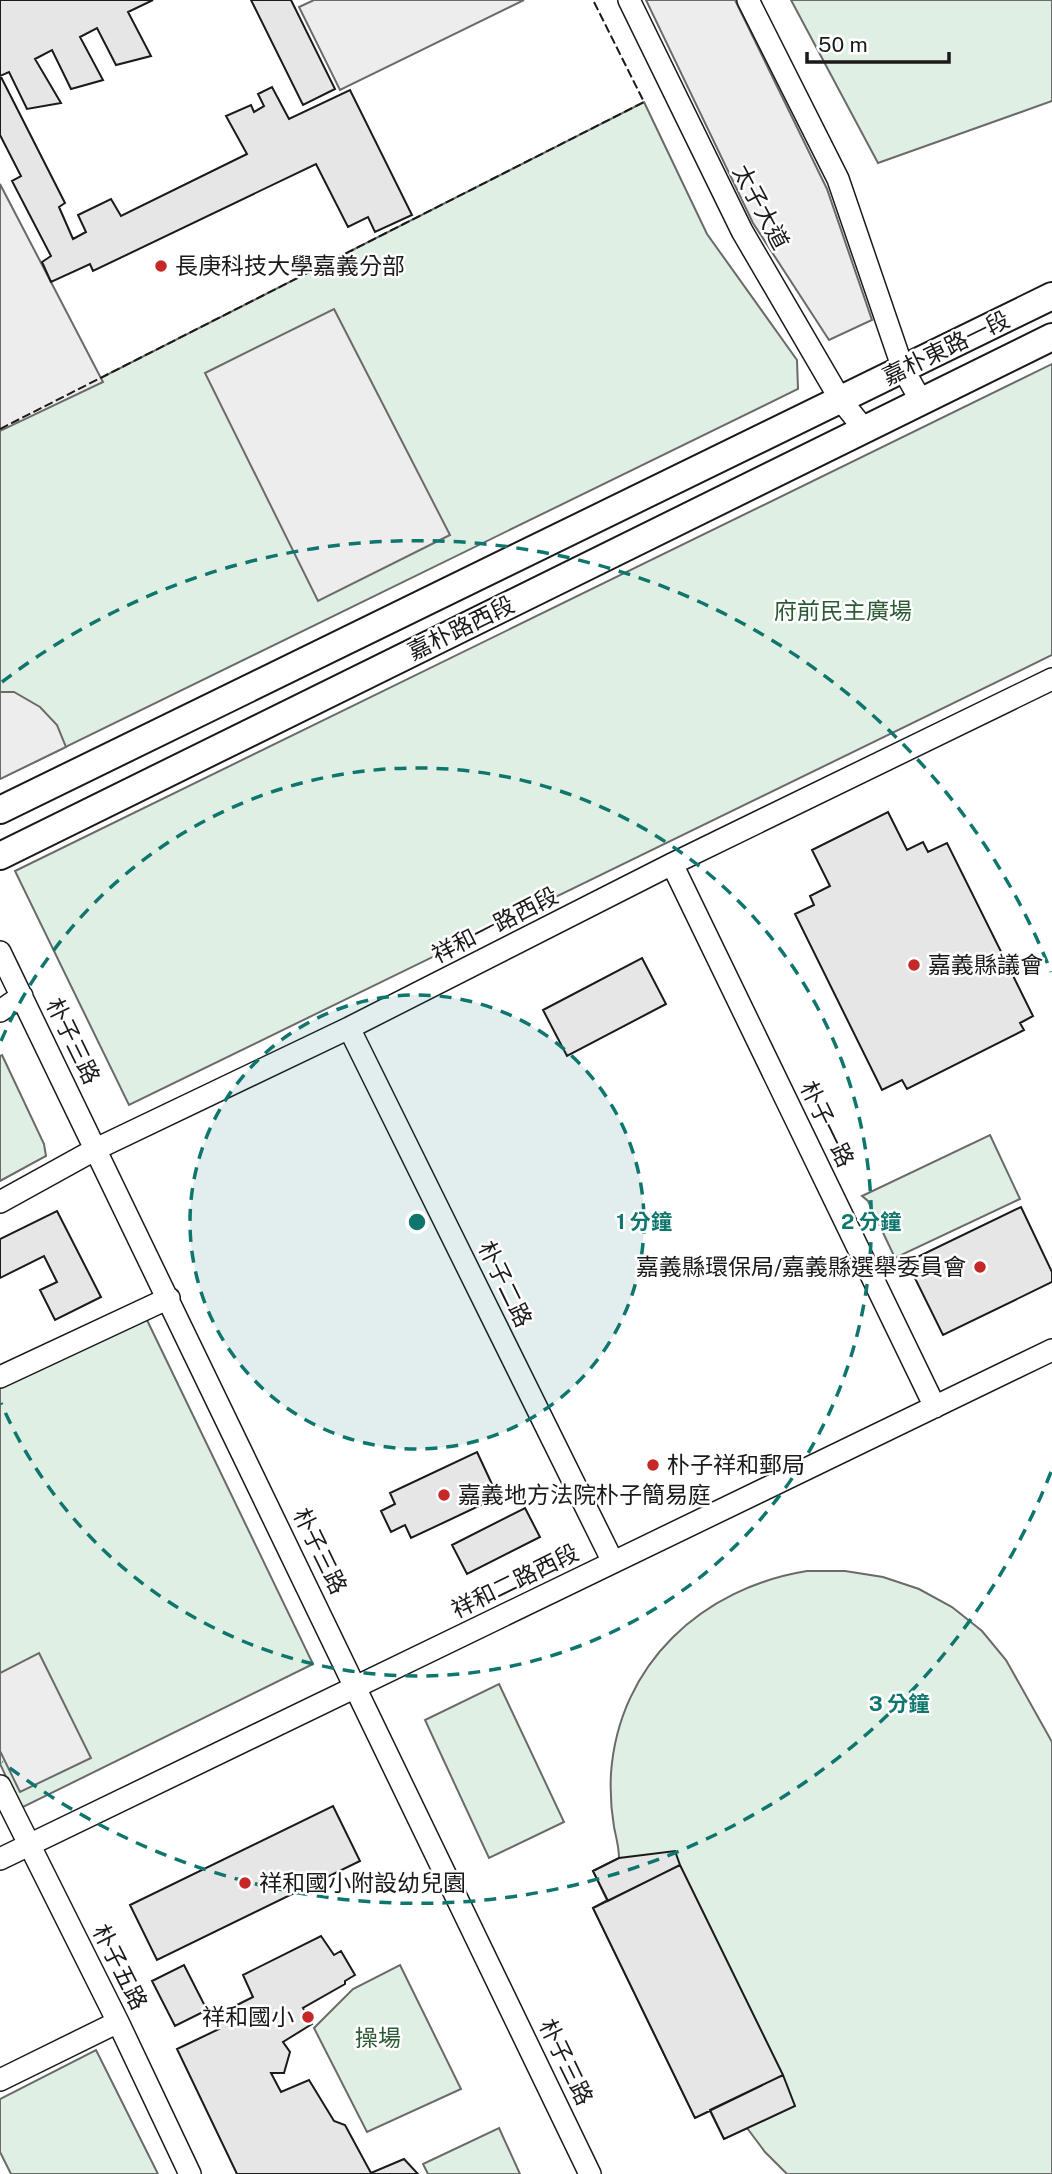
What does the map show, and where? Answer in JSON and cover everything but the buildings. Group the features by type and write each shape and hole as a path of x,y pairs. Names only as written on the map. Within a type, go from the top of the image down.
{"main road":[{"name":"嘉朴東路一段","path":"840,399 1052,296"},
{"name":"嘉朴東路一段","path":"921,401 1052,337"},
{"name":"嘉朴路西段","path":"0,810 840,399"},
{"name":"嘉朴路西段","path":"0,856 921,401"}],"street":[{"name":"太子大道","path":"629,0 741,231 840,399 864,429"},
{"path":"748,0 838,179 903,369 921,401"},
{"name":"祥和一路西段","path":"0,1202 96,1149 349,1028 672,864 1052,679"},
{"name":"朴子一路","path":"672,864 935,1407"},
{"name":"朴子三路","path":"0,952 590,2174"},
{"path":"0,1011 22,996"},
{"name":"朴子二路","path":"349,1028 613,1562"},
{"path":"0,1377 169,1298"},
{"name":"祥和二路西段","path":"0,1859 1052,1350"},
{"name":"朴子五路","path":"0,1786 118,2022 190,2174"},
{"path":"0,2080 118,2022"}],"green space":[{"path":"791,0 1052,0 1052,101 878,163"},
{"path":"644,102 707,234 797,360 798,389 0,779 0,429"},
{"name":"府前民主廣場","path":"1052,364 1052,655 129,1105 15,871"},
{"path":"2,1055 44,1144 46,1156 0,1181 0,1056"},
{"path":"990,1135 1020,1199 895,1258 868,1201 862,1196"},
{"path":"146,1318 313,1664 21,1808 0,1764 0,1388"},
{"path":"807,1571 845,1571 883,1577 919,1589 952,1607 982,1631 1006,1660 1052,1742 1052,2174 787,2174 765,2152 747,2128 724,2139 710,2111 695,2118 593,1908 607,1900 593,1871 619,1858 611,1786 617,1734 630,1698 649,1666 673,1638 701,1614 733,1594 769,1580"},
{"path":"499,1684 564,1822 489,1858 425,1720"},
{"name":"操場","path":"400,1965 461,2089 367,2132 314,2028 353,1989"},
{"path":"96,2050 158,2174 11,2174 0,2152 0,2099"},
{"path":"499,2128 520,2174 428,2174 423,2164"}],"shaded area":[{"path":"314,0 524,0 340,90 299,7"},
{"path":"646,0 735,0 827,189 872,320 829,340 753,223"},
{"path":"0,184 103,382 0,431"},
{"path":"334,309 450,535 318,601 205,373"},
{"path":"0,692 14,692 40,707 57,725 66,747 0,779"},
{"path":"39,1653 91,1758 20,1792 0,1751 0,1673"}],"fence":[{"path":"0,429 644,102 593,0"}],"place":[{"name":"長庚科技大學嘉義分部","path":"161,266"},
{"name":"嘉義縣議會","path":"914,965"},
{"name":"嘉義縣環保局/嘉義縣選舉委員會","path":"980,1267"},
{"name":"朴子祥和郵局","path":"653,1465"},
{"name":"嘉義地方法院朴子簡易庭","path":"444,1495"},
{"name":"祥和國小附設幼兒園","path":"245,1883"},
{"name":"祥和國小","path":"308,2017"}]}
